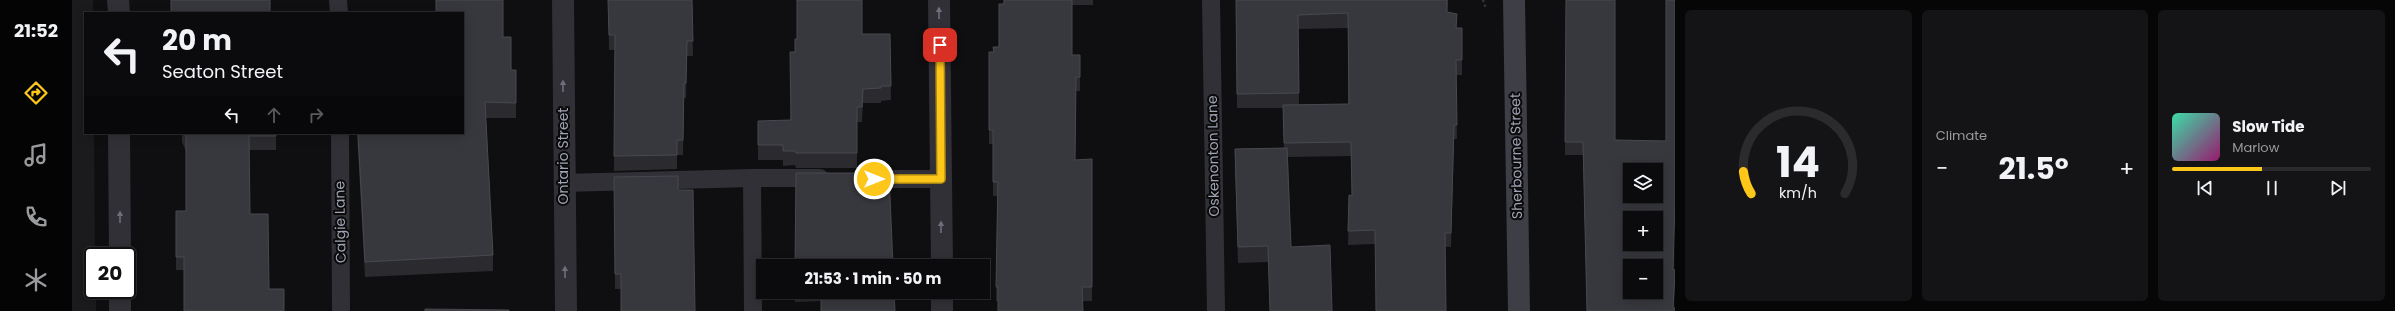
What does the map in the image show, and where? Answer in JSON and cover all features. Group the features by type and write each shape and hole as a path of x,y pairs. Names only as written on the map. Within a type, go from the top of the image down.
{"street":[{"path":"118,0 119,12"},
{"name":"Ontario Street","path":"563,0 563,183 566,311"},
{"path":"939,0 942,259"},
{"name":"Sherbourne Street","path":"1514,0 1519,311"},
{"path":"119,134 120,247"},
{"path":"120,299 120,311"},
{"path":"942,299 942,311"}],"lane":[{"path":"338,0 338,12"},
{"name":"Oskenonton Lane","path":"1211,0 1216,311"},
{"name":"Calgie Lane","path":"340,134 341,311"},
{"path":"752,178 753,311"},
{"path":"563,183 752,178 941,179"}],"shaded area":[{"path":"72,0 93,0 93,12 84,12 84,134 94,134 95,247 84,247 84,299 96,299 96,311 72,311"}],"building":[{"path":"171,0 270,0 270,12 171,12"},
{"path":"436,0 503,0 503,37 511,37 511,70 516,70 516,103 485,102 493,255 365,262 358,134 464,134 464,12 436,12"},
{"path":"608,0 692,0 693,41 687,41 686,83 684,83 683,140 677,140 677,155 614,156 615,35 609,35"},
{"path":"797,0 862,0 862,34 890,34 891,86 863,89 862,107 857,107 857,153 796,153 795,151 783,151 783,145 758,145 758,121 791,120 790,52 795,52 795,39 797,39"},
{"path":"1004,0 1072,0 1072,55 1080,55 1080,77 1076,77 1075,160 1092,159 1092,287 1082,287 1083,311 998,311 998,287 996,287 998,182 993,182 993,130 989,130 989,52 994,52 993,47 999,47 999,4 1004,4"},
{"path":"1236,0 1447,0 1447,12 1457,14 1456,28 1462,28 1462,60 1456,60 1457,125 1454,125 1451,233 1445,233 1446,311 1376,311 1375,230 1348,231 1349,195 1352,196 1351,142 1284,143 1283,105 1349,104 1348,13 1298,15 1299,93 1237,94"},
{"path":"1566,0 1615,0 1615,140 1666,141 1666,0 1675,0 1675,199 1673,270 1675,270 1675,273 1673,308 1675,308 1675,311 1587,311 1583,142 1565,142"},
{"path":"184,134 276,134 276,136 249,136 250,214 268,214 269,289 284,289 284,311 184,311 184,257 176,257 176,211 186,211 186,137"},
{"path":"1287,148 1291,247 1330,245 1332,311 1270,311 1268,246 1238,247 1235,149"},
{"path":"796,173 889,173 893,259 795,259"},
{"path":"678,176 678,190 693,190 695,311 621,311 621,274 615,274 614,177"},
{"path":"821,299 894,299 895,311 821,311"},
{"path":"425,309 509,310 509,311 425,311"}],"route":[{"path":"874,179 941,179 940,45"}]}
